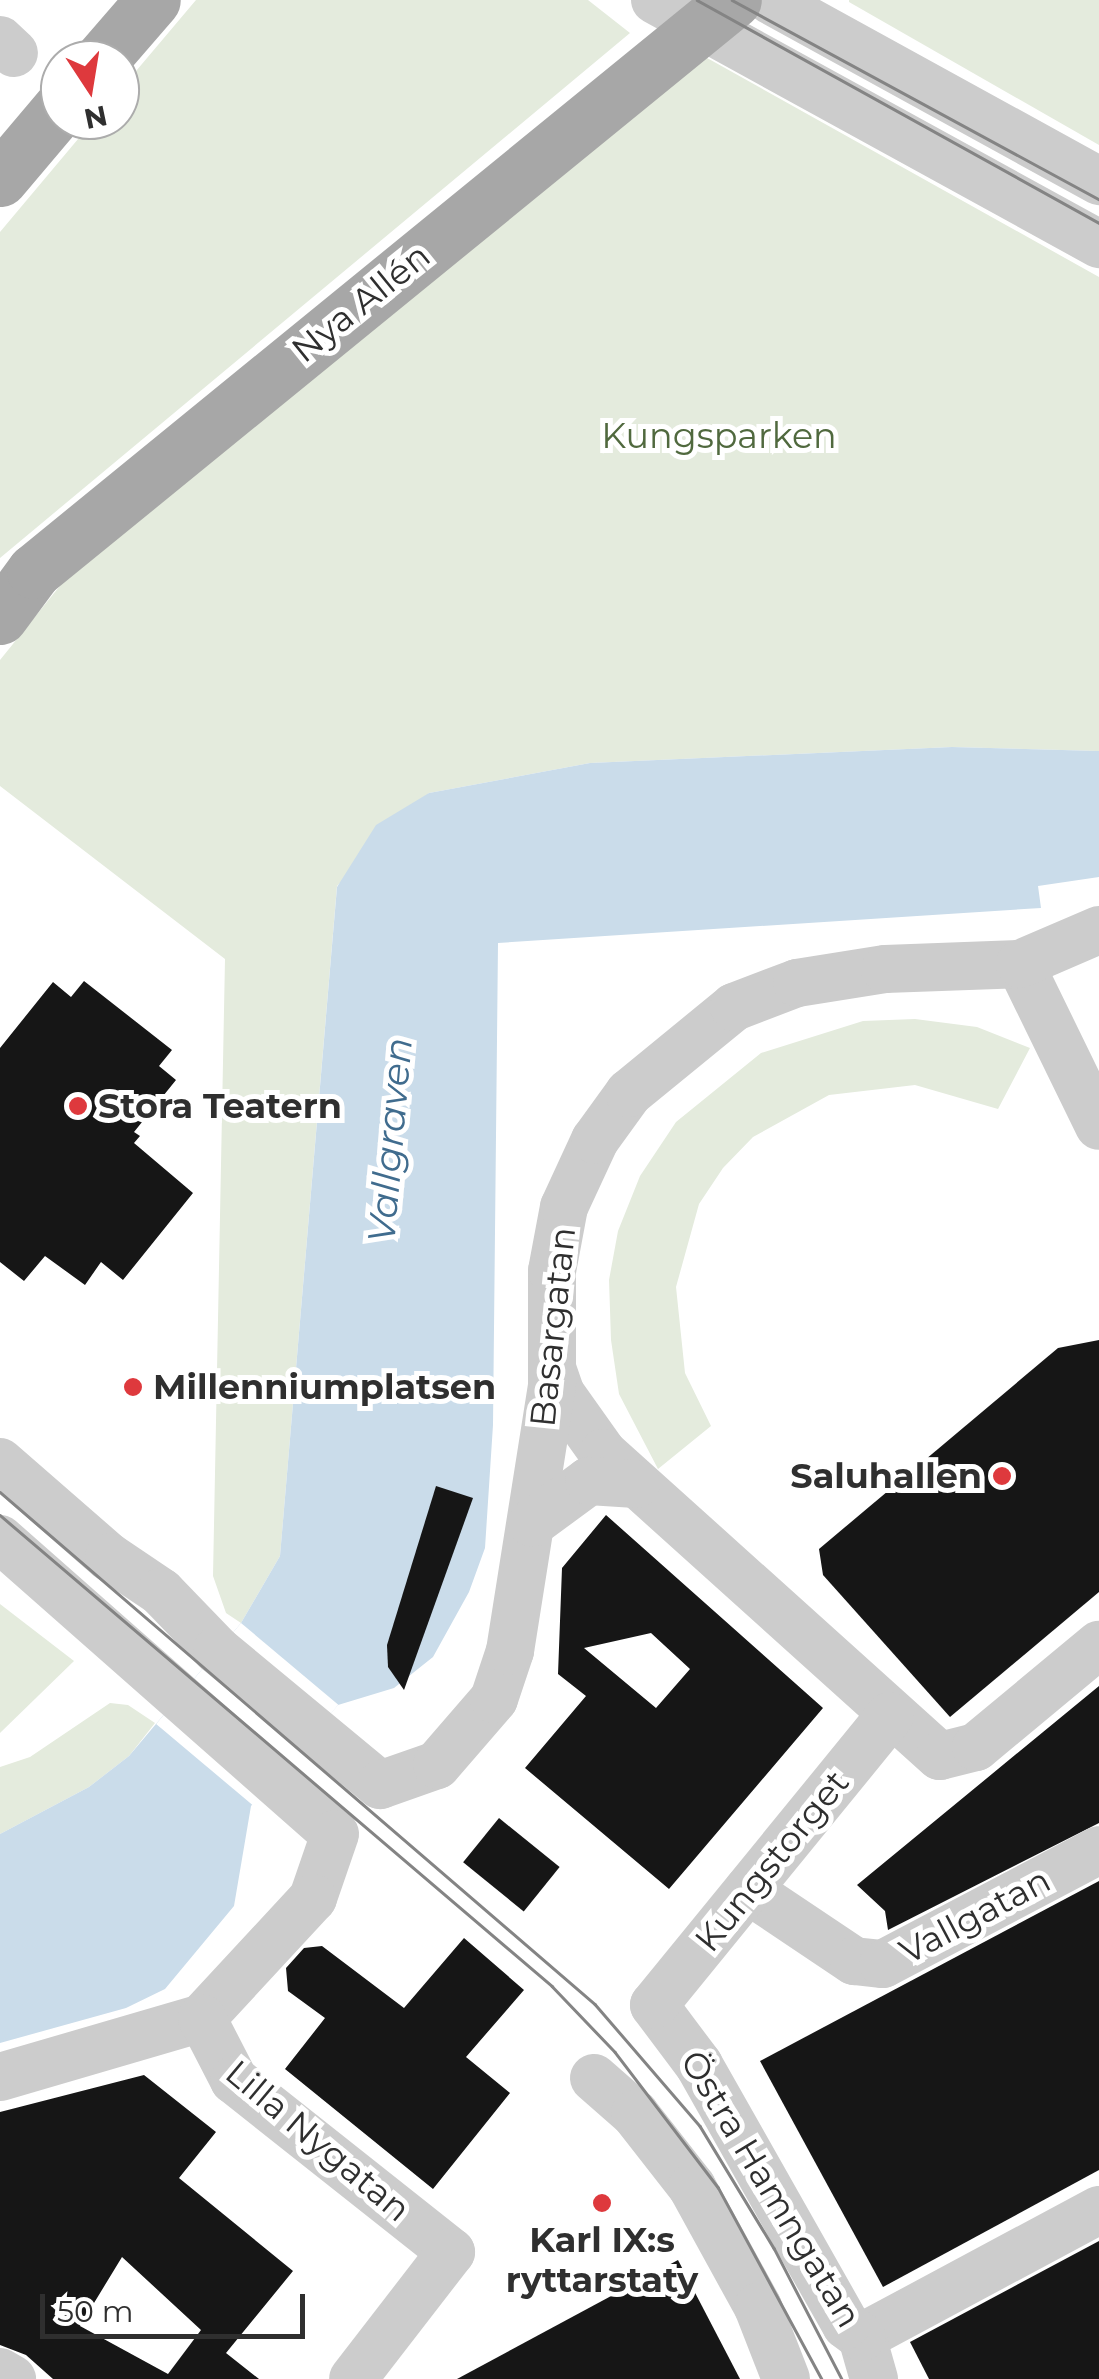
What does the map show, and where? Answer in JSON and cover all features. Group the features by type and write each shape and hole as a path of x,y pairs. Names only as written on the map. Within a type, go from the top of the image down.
{"main road":[{"path":"118,40 153,0"},
{"name":"Nya Allén","path":"0,617 34,572 719,12"},
{"path":"0,180 40,132"}],"street":[{"path":"655,0 719,12 1099,244"},
{"path":"770,0 1099,182"},
{"name":"Basargatan","path":"0,1462 109,1557 146,1580 218,1650 380,1785 437,1764 494,1699 532,1522 552,1368 552,1271 564,1208 596,1140 629,1094 697,1030 734,1006 797,984 885,970 1020,964 1099,930"},
{"path":"1020,964 1099,1126"},
{"path":"552,1368 582,1429 636,1484 890,1716 940,1756 956,1756 976,1748 1099,1645"},
{"path":"532,1522 589,1481 636,1484"},
{"path":"0,1539 334,1834 313,1898 202,2018 0,2077"},
{"name":"Kungstorget","path":"654,2005 890,1716"},
{"name":"Vallgatan","path":"748,1890 854,1961 882,1964 1099,1850"},
{"name":"Östra Hamngatan","path":"654,2005 698,2065 868,2358"},
{"name":"Lilla Nygatan","path":"202,2018 234,2080 450,2252 354,2379"},
{"name":"Östra Hamngatan","path":"594,2078 635,2114 692,2187 758,2307 785,2379"},
{"path":"868,2358 1099,2210"},
{"path":"0,2372 12,2379"}],"green space":[{"path":"196,0 588,0 630,33 0,558 0,232 77,140 140,140 140,66"},
{"path":"1099,0 1099,145 849,2"},
{"name":"Kungsparken","path":"682,44 1099,277 1099,751 952,747 590,763 429,793 337,886 280,1556 241,1623 226,1613 213,1576 225,959 0,786 0,660 93,545"},
{"path":"915,1019 977,1027 1030,1048 998,1109 915,1085 829,1095 753,1137 723,1168 699,1204 676,1287 685,1373 711,1426 658,1469 619,1394 611,1340 609,1280 618,1231 640,1176 676,1122 761,1053 863,1021"},
{"path":"0,1604 74,1661 0,1733"},
{"path":"110,1703 128,1705 155,1723 129,1756 89,1787 0,1834 0,1767 30,1757"}],"water":[{"name":"Vallgraven","path":"952,747 1099,751 1099,877 1038,886 1041,908 498,943 493,1425 485,1548 469,1592 433,1657 394,1688 338,1705 251,1806 234,1906 165,1989 126,2008 0,2043 0,1834 89,1787 129,1756 241,1623 280,1556 337,887 376,825 429,793 590,763"}],"pier":[{"path":"241,1623 338,1705 253,1806 156,1724"}],"building":[{"name":"Stora Teatern","path":"84,981 172,1050 159,1066 176,1080 134,1132 140,1136 134,1143 193,1193 123,1280 101,1262 85,1285 45,1256 24,1281 0,1262 0,1048 53,982 71,997"},
{"name":"Saluhallen","path":"1099,1340 1099,1592 950,1717 823,1575 819,1549 1058,1348"},
{"path":"436,1486 473,1498 404,1690 388,1667 387,1645"},
{"path":"606,1515 823,1708 669,1889 525,1768 586,1696 558,1674 562,1568","holes":["651,1633 690,1669 656,1708 584,1648"]},
{"path":"1099,1686 1099,1823 888,1930 885,1911 857,1885"},
{"path":"499,1818 560,1867 524,1911 463,1862"},
{"path":"1099,1881 1099,2170 883,2287 760,2061"},
{"path":"464,1938 524,1990 466,2057 510,2093 433,2189 285,2069 325,2018 288,1991 286,1968 304,1948 322,1946 404,2008"},
{"path":"144,2075 216,2132 179,2178 293,2271 226,2353 259,2379 53,2379 26,2355 0,2345 0,2112","holes":["122,2257 201,2330 168,2374 80,2326"]},
{"path":"1099,2241 1099,2379 929,2379 910,2342"},
{"path":"678,2260 740,2379 457,2379"}],"tram line":[{"path":"697,0 1099,223"},
{"path":"732,0 1099,199"},
{"path":"0,1492 595,2004 700,2126 774,2248 842,2379"},
{"path":"0,1515 552,1986 615,2052 718,2187 822,2379"}],"place":[{"name":"Stora Teatern","path":"78,1106"},
{"name":"Millenniumplatsen","path":"133,1387"},
{"name":"Saluhallen","path":"1002,1476"},
{"name":"Karl IX:s ryttarstaty","path":"602,2203"}]}
